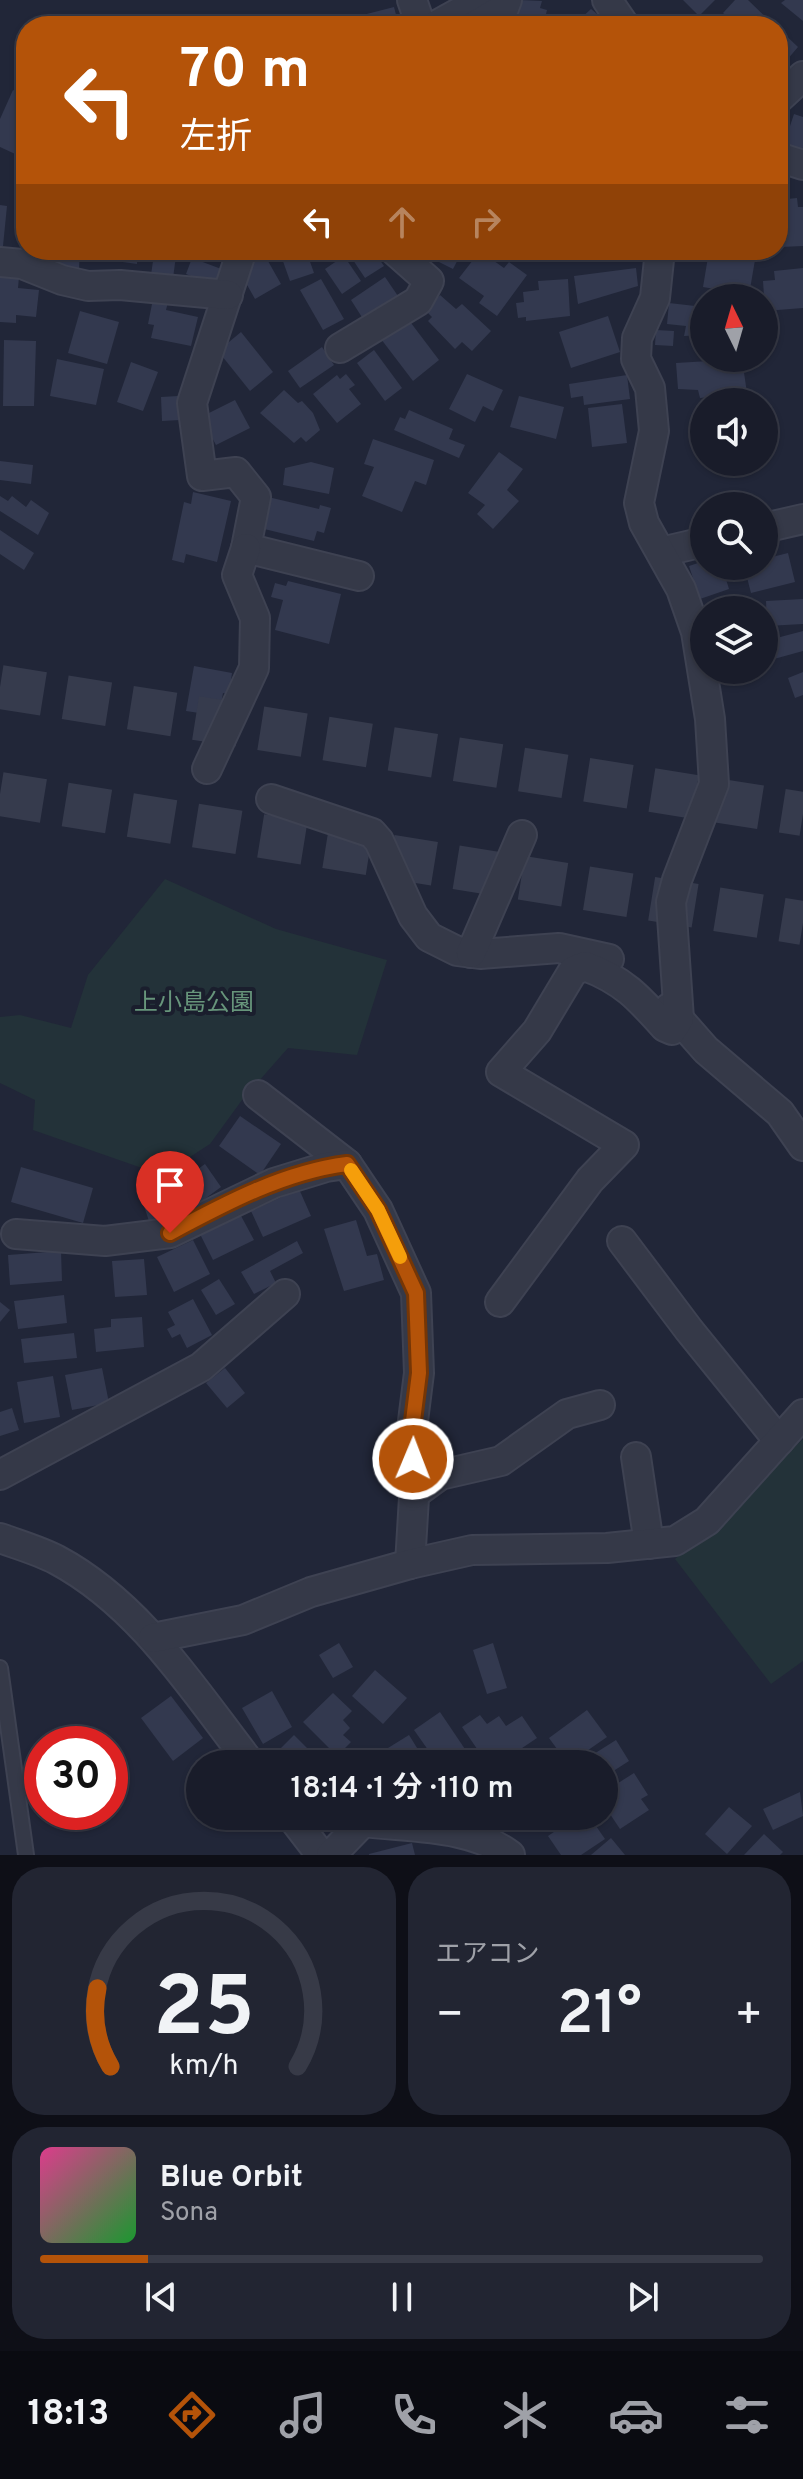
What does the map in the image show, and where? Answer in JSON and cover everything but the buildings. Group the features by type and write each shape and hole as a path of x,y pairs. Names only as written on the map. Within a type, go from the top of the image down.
{"street":[{"path":"453,16 482,0"},
{"path":"491,16 504,8 507,0"},
{"path":"788,90 803,76"},
{"path":"207,769 254,668 255,618 237,575 256,497 236,472 202,476 192,403 239,260"},
{"path":"340,348 418,301 429,281 405,260"},
{"path":"500,1302 590,1180 624,1145 501,1072 537,1031 573,971 585,966 633,990 665,1027 672,1030 679,1019 671,902 714,784 710,719 696,632 681,589 644,523 639,503 654,431 650,388 636,359 637,338 655,298 659,260"},
{"path":"0,262 22,264 62,280 88,286 120,285 228,295"},
{"path":"778,525 803,519"},
{"path":"661,552 690,545"},
{"path":"246,548 359,576"},
{"path":"271,799 372,833 379,841 413,916 429,937 457,951 471,953 559,948 609,959 633,971 706,1050 780,1113 803,1146"},
{"path":"471,953 522,835"},
{"path":"258,1095 347,1164 378,1210 416,1293 419,1373 411,1437 414,1494 410,1564"},
{"path":"16,1234 105,1241 170,1233 274,1183 347,1164"},
{"path":"622,1241 779,1441"},
{"path":"0,1475 201,1367 285,1294"},
{"path":"414,1494 440,1475 501,1461 567,1414 600,1405"},
{"path":"153,1638 243,1620 311,1592 472,1550 607,1548 675,1541 707,1521 803,1414"},
{"path":"636,1457 649,1544"},
{"path":"0,1538 57,1560 114,1599 153,1638 240,1750"},
{"path":"331,1855 363,1822 463,1834 510,1855"},
{"path":"302,1830 321,1855"}],"lane":[{"path":"0,1668 26,1855"}],"green space":[{"name":"上小島公園","path":"165,879 276,929 387,960 357,1055 288,1048 242,1100 210,1144 162,1175 33,1130 35,1100 0,1083 0,1017 20,1015 71,1028 88,975"},
{"path":"803,1439 803,1661 771,1684 675,1559"}],"tunnel":[{"path":"0,687 803,814"},
{"path":"0,794 803,923"}],"slow traffic":[{"path":"351,1170 378,1210 400,1257"}],"route":[{"path":"170,1233 274,1183 347,1164 378,1210 416,1293 419,1373 411,1437 413,1459"}]}
